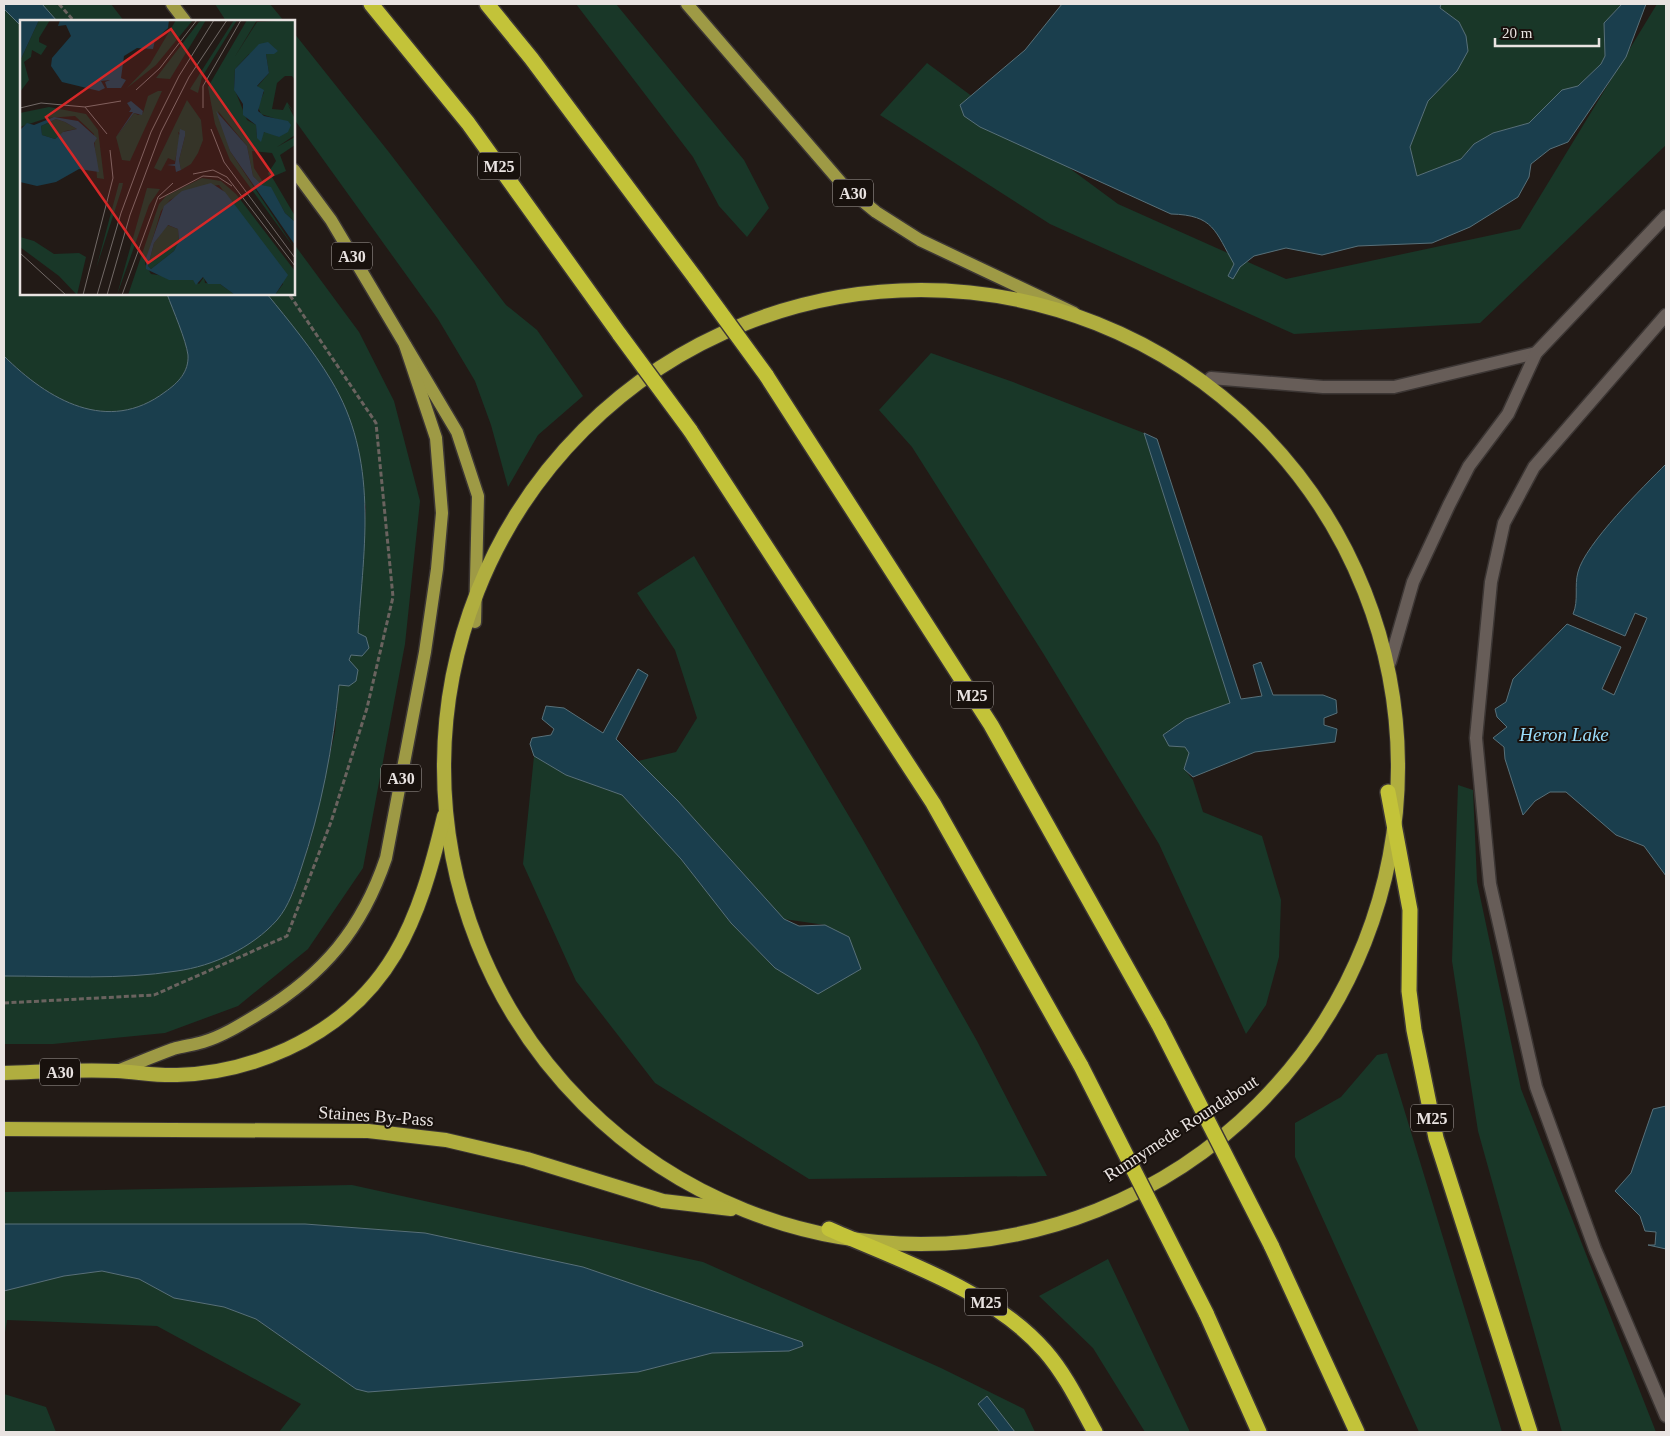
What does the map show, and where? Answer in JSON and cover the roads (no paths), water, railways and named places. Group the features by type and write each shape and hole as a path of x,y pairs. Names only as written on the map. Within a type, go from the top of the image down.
{"highway":[{"name":"M25","path":"371,4 468,123 690,430 933,803 1081,1066 1206,1313 1259,1432"},
{"name":"M25","path":"487,4 531,58 766,375 991,725 1159,1025 1271,1246 1357,1432"},
{"path":"499,1017 482,984 463,924 452,876 448,800 464,677 475,622 508,543 547,470 598,412 691,349 733,328 792,311 874,297 902,296 962,299 1074,314 1211,378 1276,428"},
{"name":"Runnymede Roundabout","path":"518,1047 558,1094 588,1120 619,1141 736,1210 916,1247 977,1250 1022,1246 1061,1231 1270,1094 1308,1048 1327,1016 1360,939 1375,873 1388,792 1391,722 1390,662 1377,594 1361,551"},
{"name":"M25","path":"1388,792 1410,910 1409,991 1414,1030 1436,1138 1530,1432"},
{"name":"A30","path":"4,1073 117,1071 177,1076 237,1068 270,1057 304,1041 339,1020 362,999 383,972 401,943 432,867 448,800"},
{"name":"Staines By-Pass","path":"4,1129 368,1131 446,1140 527,1159 596,1182 663,1200 736,1210"},
{"name":"M25","path":"829,1229 962,1289 996,1307 1022,1328 1046,1352 1064,1377 1095,1432"}],"main road":[{"path":"172,4 184,20"},
{"name":"A30","path":"688,4 843,185 876,212 928,244 1074,314"},
{"name":"A30","path":"295,171 331,220 457,432 478,496 475,622"},
{"path":"1390,662 1413,582 1449,505 1469,466 1508,414 1536,353 1666,216"},
{"path":"1666,315 1534,467 1504,523 1491,582 1476,738 1490,884 1536,1087 1595,1249 1666,1416"},
{"name":"A30","path":"117,1071 174,1049 203,1042 238,1027 279,1002 312,976 331,956 354,926 375,890 387,850 425,652 437,569 442,513 436,438 405,345"},
{"path":"1211,378 1324,387 1394,387 1536,353"}],"water":[{"path":"4,4 42,4 56,20 20,20 20,25 4,9"},
{"path":"1062,4 1441,4 1440,8 1459,22 1466,36 1468,51 1457,71 1428,101 1410,147 1417,176 1461,159 1474,144 1493,133 1529,123 1562,90 1578,86 1601,64 1605,56 1604,23 1622,4 1646,4 1626,57 1568,142 1550,149 1531,164 1529,177 1518,197 1470,227 1432,243 1358,246 1322,255 1286,248 1254,256 1240,267 1233,279 1228,276 1234,264 1217,234 1205,222 1185,215 1171,214 980,127 964,116 960,105 1025,50"},
{"path":"167,295 268,295 309,347 331,380 346,410 356,440 362,472 365,503 365,535 358,633 366,637 369,648 362,656 351,655 349,660 358,670 356,681 349,686 339,685 333,732 315,824 288,902 281,915 267,930 231,954 191,969 112,977 4,976 4,356 21,372 59,398 80,407 101,411 122,411 144,405 165,392 182,376 187,367 188,355"},
{"path":"1144,433 1157,439 1241,699 1262,696 1253,665 1261,662 1273,695 1323,695 1336,700 1337,713 1324,718 1324,725 1337,729 1335,742 1255,752 1193,777 1184,769 1189,753 1185,747 1169,746 1163,735 1186,719 1230,703"},
{"name":"Heron Lake","path":"1666,464 1666,876 1644,846 1616,835 1566,792 1550,792 1535,801 1523,815 1505,759 1504,747 1493,738 1507,727 1497,717 1495,709 1506,702 1513,679 1567,624 1621,647 1602,689 1614,695 1647,618 1635,613 1625,636 1573,614 1576,604 1578,572 1583,560 1603,531 1630,500"},
{"path":"638,669 648,675 616,739 678,801 784,919 799,926 825,925 849,937 861,969 818,994 775,968 731,923 681,859 622,795 566,775 534,756 530,744 532,738 551,735 554,729 542,719 546,706 564,708 603,733"},
{"path":"1666,1106 1666,1249 1648,1245 1655,1245 1656,1232 1645,1231 1640,1216 1615,1191 1631,1173 1653,1109"},
{"path":"4,1224 305,1224 425,1233 583,1267 802,1342 803,1346 789,1351 712,1353 638,1372 368,1392 356,1389 256,1319 224,1307 174,1298 139,1279 102,1271 64,1276 4,1291"},
{"path":"987,1396 1015,1432 1000,1432 978,1404"}]}
